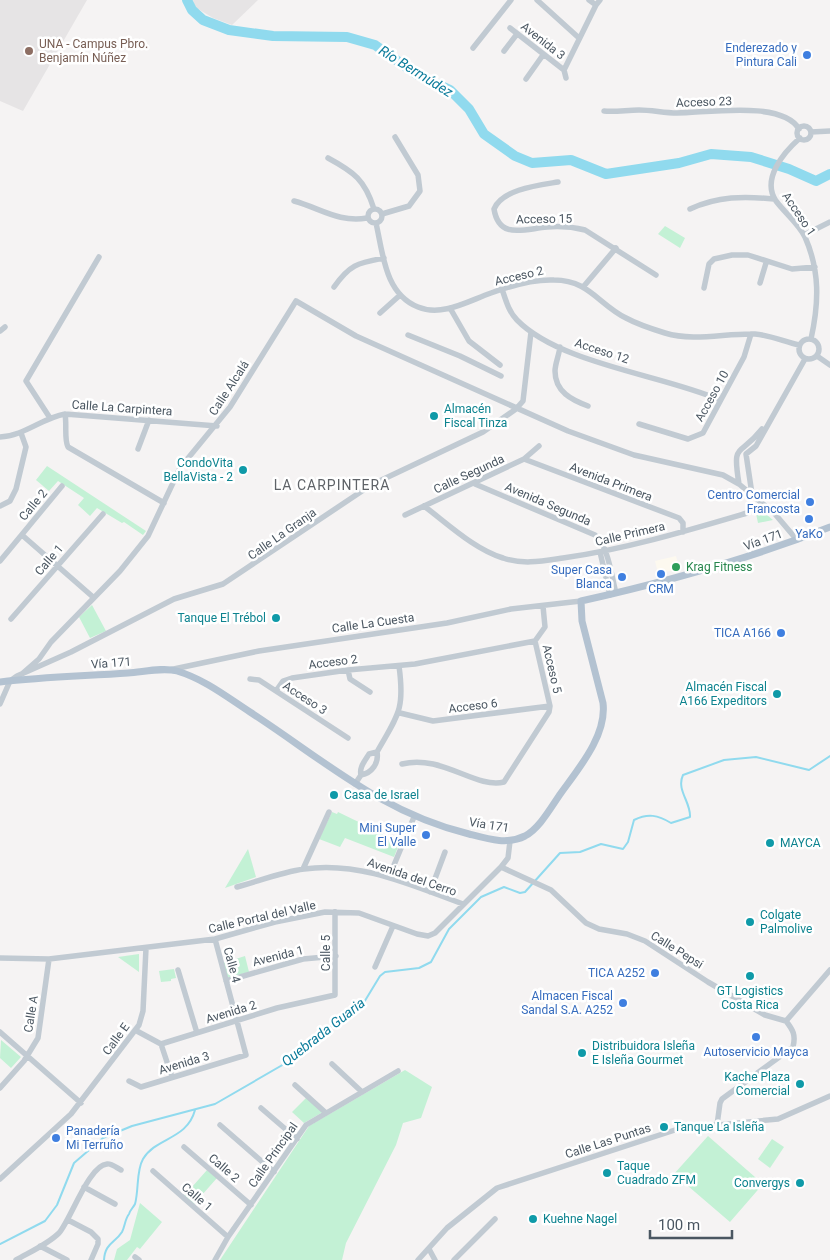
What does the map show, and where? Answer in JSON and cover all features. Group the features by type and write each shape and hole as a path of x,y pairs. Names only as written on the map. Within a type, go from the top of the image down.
{"main road":[{"name":"Vía 171","path":"0,682 169,670 189,676 206,684 285,735 355,784 414,817 491,840 510,841 526,836 540,822 572,777 602,729 603,703 582,621 581,601 759,555 830,527"}],"street":[{"path":"473,48 511,0"},
{"path":"537,0 580,38"},
{"path":"589,0 596,6"},
{"path":"566,78 564,70 600,0"},
{"name":"Avenida 3","path":"510,28 564,70"},
{"path":"504,50 517,34"},
{"path":"526,79 543,55"},
{"name":"Acceso 23","path":"604,112 642,110 682,113 714,110 750,112 784,117 796,123 799,129"},
{"path":"806,127 810,132 807,139 800,138 797,134 799,129 806,127"},
{"path":"810,132 830,131"},
{"path":"382,214 402,210 410,206 420,191 418,175 395,137"},
{"name":"Acceso 1","path":"800,138 781,158 773,172 771,186 774,198 804,235 815,267 818,290 817,312 812,339"},
{"path":"328,158 354,174 363,182 374,209"},
{"name":"Acceso 15","path":"558,182 530,187 502,198 494,208 498,223 502,227 516,232 548,227 572,227 585,230 616,248"},
{"path":"690,210 707,202 726,198 748,196 774,198"},
{"path":"294,202 342,219 367,218"},
{"path":"367,218 369,211 374,209 379,210 382,214"},
{"path":"367,218 370,222 376,223 380,221 382,214"},
{"path":"804,235 830,222"},
{"path":"376,223 389,276 399,296 380,313"},
{"path":"584,286 616,248 638,265 656,275"},
{"path":"704,288 709,264 714,259 732,255 748,256 792,270 815,267"},
{"path":"50,418 26,381 100,256"},
{"path":"334,286 348,268 354,264 384,258"},
{"path":"760,283 766,263"},
{"name":"Acceso 2","path":"399,296 418,307 429,310 450,308 502,289 551,280 575,282 584,286 625,318 665,333 685,337 751,334 799,345"},
{"name":"Acceso 12","path":"502,289 511,312 531,332 560,348 646,376 698,390 720,400"},
{"name":"Calle Alcalá","path":"23,673 144,542 154,527 180,468 216,426 296,301 356,336 516,409"},
{"path":"450,308 469,341 500,366"},
{"path":"531,332 523,401 516,409 634,455 723,475 739,484 775,514 797,540"},
{"name":"Acceso 10","path":"639,424 680,438 695,437 704,433 744,357 751,334"},
{"path":"408,335 501,376"},
{"path":"805,359 799,351 799,345 804,340 812,339 819,346 817,356"},
{"path":"560,348 555,371 557,383 573,401 588,406"},
{"path":"805,359 817,356"},
{"path":"817,356 830,365"},
{"path":"752,494 746,454 756,446 805,359"},
{"path":"488,369 492,360"},
{"name":"Calle La Granja","path":"10,681 174,599 223,584 371,485 483,432 516,409"},
{"path":"65,414 68,430 66,441 68,448 164,503"},
{"name":"Calle La Carpintera","path":"0,437 21,432 50,418 65,414 216,426"},
{"path":"138,449 149,420"},
{"path":"739,484 735,460 736,455 767,424"},
{"path":"0,506 10,501 16,489 26,447 21,432"},
{"name":"Calle Segunda","path":"405,515 475,484 524,459 539,446"},
{"name":"Avenida Primera","path":"524,459 679,518 683,523 683,532"},
{"name":"Avenida Segunda","path":"475,484 588,531 600,540 602,552"},
{"name":"Calle 2","path":"0,561 62,486"},
{"name":"Calle Primera","path":"424,506 488,552 514,561 532,562 602,552 683,532 747,513"},
{"name":"Calle 1","path":"11,619 103,514"},
{"path":"22,535 93,597"},
{"path":"602,552 613,594"},
{"name":"Calle La Cuesta","path":"169,670 217,658 326,640 447,624 511,609 581,601"},
{"path":"535,641 545,627 543,606"},
{"name":"Acceso 5","path":"399,666 535,641 550,706 546,720 504,782 490,783 425,762 402,764"},
{"path":"45,650 47,658 52,660"},
{"path":"355,784 361,776 367,774 374,766 378,759 377,752 400,712 402,689 399,666"},
{"name":"Acceso 2","path":"276,691 282,681 288,679 348,670 399,666"},
{"path":"348,670 350,679 370,692"},
{"name":"Acceso 3","path":"250,679 259,680 348,738"},
{"path":"0,704 10,681"},
{"name":"Acceso 6","path":"400,712 433,720 550,706"},
{"path":"361,776 360,770 364,761 370,754 377,752"},
{"path":"303,869 328,812"},
{"path":"389,877 414,817"},
{"name":"Calle Portal del Valle","path":"0,958 49,960 215,939 306,914 336,912 359,913 417,934 428,936 435,933 501,867 508,858 510,841"},
{"path":"430,892 444,852"},
{"name":"Calle Pepsi","path":"501,867 551,890 586,923 599,929 627,934 645,941 708,982 765,1015 786,1021"},
{"name":"Avenida del Cerro","path":"237,888 303,869 357,869 389,877 463,904"},
{"name":"Calle 5","path":"336,912 336,995"},
{"path":"375,967 393,926"},
{"name":"Calle 4","path":"215,939 246,1055"},
{"name":"Calle E","path":"0,1179 81,1104 142,1019 146,948"},
{"name":"Avenida 1","path":"226,981 303,959 336,956"},
{"name":"Calle A","path":"0,1088 28,1056 40,1031 49,960"},
{"path":"178,970 197,1033"},
{"path":"716,1125 722,1099 793,1047 793,1031 786,1021 830,970"},
{"name":"Avenida 2","path":"161,1044 305,1001 336,995"},
{"path":"135,1030 161,1044 172,1077"},
{"path":"0,1032 81,1104"},
{"name":"Avenida 3","path":"129,1081 141,1087 246,1055"},
{"path":"332,1064 362,1092"},
{"name":"Calle Principal","path":"216,1260 228,1237 306,1125 398,1071"},
{"path":"295,1085 326,1113"},
{"name":"Calle Las Puntas","path":"418,1260 464,1212 497,1188 678,1129 778,1119 830,1096"},
{"path":"261,1108 297,1139"},
{"path":"220,1125 274,1172"},
{"name":"Calle 2","path":"184,1147 251,1205"},
{"path":"52,1252 49,1246 52,1239 68,1220 84,1187 106,1164 121,1170"},
{"name":"Calle 1","path":"153,1171 228,1237"},
{"path":"84,1187 115,1204"},
{"path":"454,1260 495,1219"},
{"path":"68,1220 94,1234 98,1239 98,1244 91,1260"},
{"path":"16,1260 52,1239"},
{"path":"40,1246 67,1260"},
{"path":"429,1249 435,1260"}],"shaded area":[{"name":"UNA - Campus Pbro. Benjamín Núñez","path":"0,0 87,0 23,111 0,101"},
{"path":"193,0 258,0 232,25 213,18 195,7"},
{"path":"676,556 680,570 662,572 663,576 659,577 655,561"}],"green space":[{"path":"665,226 685,238 680,248 658,234"},
{"path":"47,466 146,531 143,535 124,522 122,523 97,508 90,516 78,505 84,498 58,481 49,491 36,480"},
{"path":"754,504 773,520 758,523"},
{"path":"92,605 106,631 90,638 79,617"},
{"path":"332,812 337,814 338,812 400,842 394,857 345,838 340,847 319,839"},
{"path":"248,849 256,877 225,888"},
{"path":"139,954 139,972 118,957"},
{"path":"245,956 249,972 227,978 223,963"},
{"path":"174,969 176,978 171,979 171,981 161,982 159,971"},
{"path":"1,1040 21,1057 11,1068 0,1058"},
{"path":"405,1070 432,1087 421,1118 403,1123 396,1145 346,1243 342,1260 220,1260 309,1126"},
{"path":"307,1097 323,1112 304,1123 292,1112"},
{"path":"708,1136 763,1184 730,1222 674,1174"},
{"path":"772,1139 784,1147 770,1168 758,1159"},
{"path":"207,1170 217,1178 194,1204 184,1196"},
{"path":"140,1203 162,1222 140,1249 137,1247 127,1260 114,1260 117,1249 130,1240"}],"waterway":[{"name":"Río Bermúdez","path":"187,0 192,10 203,20 229,30 273,36 347,37 375,45 416,74 450,90 469,109 484,134 515,156 532,163 571,160 606,174 679,163 711,154 751,157 789,169 816,181 830,174"},
{"name":"Quebrada Guaria","path":"0,1244 45,1221 57,1205 74,1163 103,1138 132,1126 215,1104 298,1056 347,1012 363,1004 380,976 385,972 419,968 431,962 449,929 481,897 504,887 520,893 525,892 560,853 580,852 601,844 623,849 628,842 634,820 644,816 662,818 671,823 690,817 681,786 683,775 724,760 756,757 809,770 830,756"},
{"path":"104,1260 106,1250 122,1232 130,1211 135,1204 139,1169 143,1159 155,1146 185,1127 191,1120 195,1110"}],"place":[{"name":"UNA - Campus Pbro. Benjamín Núñez","path":"29,51"},
{"name":"Enderezado y Pintura Cali","path":"807,55"},
{"name":"Almacén Fiscal Tinza","path":"434,416"},
{"name":"CondoVita BellaVista - 2","path":"243,470"},
{"name":"Centro Comercial Francosta","path":"810,502"},
{"name":"YaKo","path":"809,519"},
{"name":"Krag Fitness","path":"676,567"},
{"name":"CRM","path":"661,574"},
{"name":"Super Casa Blanca","path":"622,577"},
{"name":"Tanque El Trébol","path":"276,618"},
{"name":"TICA A166","path":"781,633"},
{"name":"Almacén Fiscal A166 Expeditors","path":"777,694"},
{"name":"Casa de Israel","path":"334,795"},
{"name":"Mini Super El Valle","path":"426,835"},
{"name":"MAYCA","path":"770,843"},
{"name":"Colgate Palmolive","path":"750,922"},
{"name":"TICA A252","path":"655,973"},
{"name":"GT Logistics Costa Rica","path":"750,976"},
{"name":"Almacen Fiscal Sandal S.A. A252","path":"623,1003"},
{"name":"Autoservicio Mayca","path":"756,1037"},
{"name":"Distribuidora Isleña E Isleña Gourmet","path":"582,1053"},
{"name":"Kache Plaza Comercial","path":"800,1084"},
{"name":"Tanque La Isleña","path":"664,1127"},
{"name":"Panadería Mi Terruño","path":"56,1138"},
{"name":"Taque Cuadrado ZFM","path":"607,1173"},
{"name":"Convergys","path":"800,1183"},
{"name":"Kuehne Nagel","path":"533,1219"}],"district":[{"name":"LA CARPINTERA","path":"332,485"}]}
